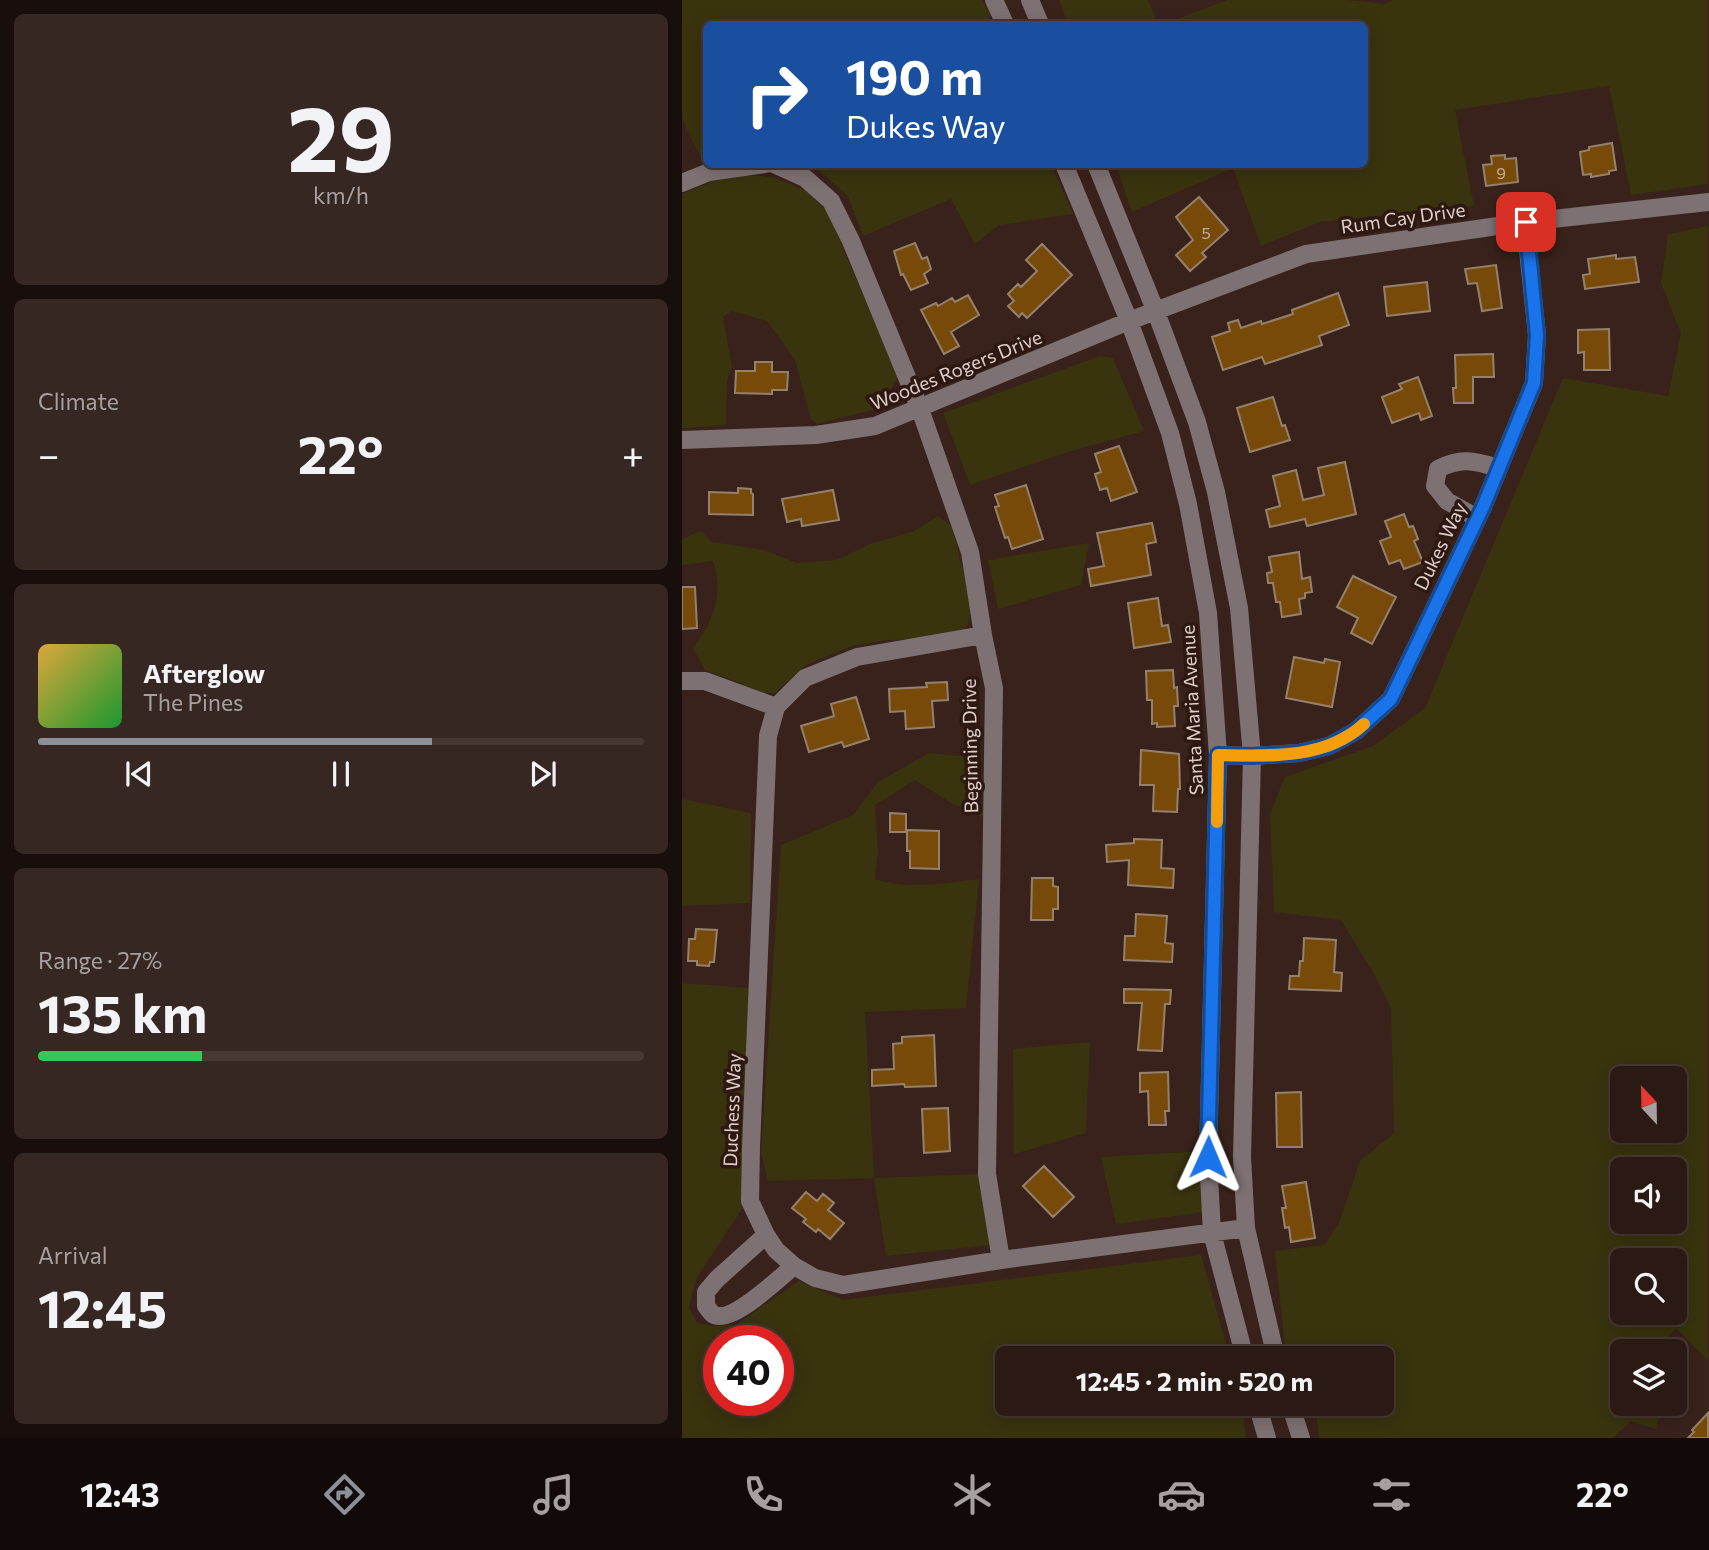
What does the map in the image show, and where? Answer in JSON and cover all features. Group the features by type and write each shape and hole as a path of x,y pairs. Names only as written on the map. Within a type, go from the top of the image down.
{"street":[{"path":"994,0 1004,21"},
{"path":"1030,0 1039,21"},
{"path":"682,183 709,172 737,168"},
{"name":"Beginning Drive","path":"783,168 804,178 831,201 851,241 920,409 970,552 982,635 994,688 987,1174 1001,1261"},
{"name":"Santa Maria Avenue","path":"1066,168 1129,321 1170,433 1188,504 1208,613 1218,755 1208,1157 1212,1233 1242,1346"},
{"path":"1098,168 1197,422 1216,492 1239,608 1252,756 1242,1157 1246,1228 1273,1346"},
{"name":"Rum Cay Drive","path":"1156,312 1306,254 1526,222 1709,202"},
{"name":"Dukes Way","path":"1218,755 1299,753 1329,746 1356,731 1391,699 1478,517 1534,383 1537,335 1526,222"},
{"name":"Woodes Rogers Drive","path":"682,440 816,435 875,426 1156,312"},
{"path":"1478,517 1447,500 1435,486 1438,469 1454,461 1478,462 1499,468"},
{"path":"682,681 705,681 776,707 805,678 857,657 982,635"},
{"name":"Duchess Way","path":"776,707 768,736 750,1201 766,1236 776,1250 814,1278 843,1285 1246,1228"},
{"path":"766,1236 717,1279 706,1293 706,1306 714,1315 721,1317 734,1313 795,1266"},
{"path":"1261,1416 1267,1438"},
{"path":"1294,1416 1301,1438"}],"shaded area":[{"path":"682,0 982,0 989,12 991,21 703,21 702,161 682,118"},
{"path":"1059,0 1148,0 1157,21 1067,21"},
{"path":"1227,0 1347,0 1385,4 1393,0 1708,0 1708,184 1631,195 1609,86 1455,110 1474,206 1320,222 1261,246 1233,168 1368,168 1368,21 1172,21"},
{"path":"816,168 1052,168 1073,214 999,225 975,244 951,199 863,236 848,196"},
{"path":"1117,168 1233,168 1132,212"},
{"path":"747,175 773,177 805,190 827,211 898,377 879,408 817,424 811,419 795,360 767,321 732,311 723,317 732,367 727,380 726,425 682,428 682,194 714,181"},
{"path":"1708,226 1708,1361 1676,1328 1666,1339 1610,1339 1610,1416 1659,1416 1656,1429 1631,1421 1613,1438 1319,1438 1316,1416 1394,1416 1394,1346 1285,1346 1275,1251 1325,1245 1340,1220 1360,1161 1394,1133 1391,1008 1341,920 1274,912 1270,814 1285,777 1373,746 1425,708 1563,378 1668,396 1681,333 1661,283 1668,234"},
{"path":"1100,356 1113,358 1144,431 1068,452 970,485 943,413"},
{"path":"938,516 951,526 959,559 968,580 966,586 972,602 968,625 964,630 935,639 887,640 852,646 806,665 775,693 751,693 743,684 705,670 693,648 707,628 715,607 716,573 713,561 682,565 682,540 701,531 712,542 764,550 797,563 837,560 870,544 914,531"},
{"path":"1089,543 1081,585 998,609 988,560"},
{"path":"982,750 974,784 985,818 951,803 915,780 875,805 878,850 875,879 913,885 979,879 966,1008 865,1012 874,1178 768,1181 761,1153 781,845 853,815 878,782 929,753 959,756"},
{"path":"682,799 751,813 750,903 682,906"},
{"path":"682,983 748,988 744,1206 696,1279 689,1307 697,1323 708,1325 703,1325 703,1416 794,1416 794,1325 736,1325 799,1281 843,1300 1201,1255 1227,1346 995,1346 995,1416 1243,1416 1246,1438 682,1438"},
{"path":"1090,1042 1086,1133 1014,1154 1013,1049"},
{"path":"1202,1151 1205,1212 1116,1224 1101,1157"},
{"path":"981,1174 990,1245 886,1256 874,1178"}],"building":[{"path":"1612,143 1616,170 1591,177 1591,174 1583,175 1580,152 1589,150 1589,147"},
{"path":"1505,155 1505,159 1516,158 1518,182 1486,186 1483,165 1492,164 1491,156"},
{"path":"1199,197 1228,230 1202,253 1206,257 1190,271 1176,255 1193,240 1176,217"},
{"path":"915,243 922,259 927,257 931,269 924,274 928,283 911,290 903,274 901,275 894,251"},
{"path":"1042,244 1072,275 1027,318 1022,313 1019,317 1008,306 1014,301 1008,294 1018,284 1021,287 1037,271 1026,260"},
{"path":"1616,255 1616,259 1635,257 1639,282 1585,289 1583,275 1590,274 1588,259"},
{"path":"1496,265 1502,308 1482,311 1477,283 1468,284 1465,269"},
{"path":"1427,282 1430,311 1387,316 1384,287"},
{"path":"1338,293 1349,325 1319,336 1322,345 1265,364 1262,357 1223,370 1212,337 1230,331 1228,323 1238,320 1241,328 1261,321 1262,324 1293,314 1292,310"},
{"path":"968,295 979,315 951,332 959,346 944,354 921,310 936,303 938,306 952,298 955,302"},
{"path":"1609,329 1610,370 1584,370 1584,352 1578,353 1578,330"},
{"path":"1493,354 1494,377 1473,377 1473,403 1454,403 1455,355"},
{"path":"755,362 772,362 772,372 788,372 787,390 772,390 772,394 735,393 736,371 755,371"},
{"path":"1418,377 1432,416 1421,420 1419,413 1392,423 1382,397 1402,389 1399,384"},
{"path":"1273,397 1282,426 1285,425 1290,440 1250,452 1237,408"},
{"path":"1119,446 1137,492 1111,501 1107,488 1100,490 1095,474 1101,472 1095,454"},
{"path":"1345,462 1356,514 1307,526 1305,519 1270,527 1266,510 1280,506 1273,476 1296,470 1303,500 1324,495 1318,468"},
{"path":"1026,485 1043,539 1012,549 1008,537 1005,538 995,507 999,506 995,495"},
{"path":"738,488 751,489 753,515 709,514 709,492 738,493"},
{"path":"833,490 839,520 802,526 801,519 787,522 782,499"},
{"path":"1404,514 1409,527 1413,526 1418,539 1414,541 1423,562 1404,569 1400,560 1389,564 1380,541 1391,537 1385,521"},
{"path":"1152,523 1156,542 1146,544 1151,575 1091,586 1088,569 1104,566 1097,533"},
{"path":"1299,552 1302,579 1310,577 1312,592 1305,593 1305,598 1299,599 1301,614 1282,617 1273,583 1268,583 1267,573 1272,572 1269,557"},
{"path":"1353,576 1396,597 1372,644 1351,633 1358,618 1337,607"},
{"path":"682,587 695,587 697,628 682,629"},
{"path":"1158,598 1162,626 1168,625 1171,642 1134,648 1128,603"},
{"path":"1294,657 1324,663 1325,659 1340,662 1332,707 1286,698"},
{"path":"1173,670 1178,706 1174,706 1175,726 1157,727 1157,723 1152,724 1152,700 1147,700 1146,671"},
{"path":"947,682 948,700 932,701 934,727 906,729 905,711 890,712 889,689 927,687 926,683"},
{"path":"856,697 869,739 844,747 842,742 809,752 801,726 834,716 831,704"},
{"path":"1141,750 1179,754 1180,789 1177,812 1153,811 1154,785 1140,785"},
{"path":"890,813 906,814 906,832 890,832"},
{"path":"907,830 939,831 939,869 910,868"},
{"path":"1134,839 1162,840 1161,868 1174,869 1173,888 1128,885 1129,860 1107,862 1106,845 1134,843"},
{"path":"1032,878 1053,878 1053,886 1058,887 1058,909 1053,909 1053,920 1031,920"},
{"path":"1136,914 1167,916 1165,943 1173,944 1172,962 1124,960 1125,936 1135,936"},
{"path":"696,929 717,930 714,962 710,962 709,966 688,961 689,939 695,939"},
{"path":"1304,938 1336,940 1334,972 1342,973 1341,991 1289,989 1290,976 1299,976"},
{"path":"1124,989 1171,990 1170,1004 1165,1004 1162,1051 1138,1050 1142,1003 1124,1003"},
{"path":"934,1035 936,1086 872,1086 872,1070 894,1069 893,1044 902,1043 902,1037"},
{"path":"1168,1072 1169,1111 1165,1111 1166,1125 1149,1125 1148,1091 1140,1092 1140,1073"},
{"path":"1301,1092 1302,1147 1277,1147 1276,1093"},
{"path":"948,1108 950,1151 924,1153 922,1109"},
{"path":"1044,1166 1074,1197 1053,1217 1023,1186"},
{"path":"1306,1182 1315,1238 1291,1242 1289,1227 1285,1228 1282,1208 1286,1208 1282,1186"},
{"path":"806,1192 817,1201 823,1194 834,1203 828,1210 844,1223 830,1239 803,1222 806,1219 792,1208"},
{"path":"1708,1413 1708,1438 1688,1438 1694,1432 1692,1430"}],"slow traffic":[{"path":"1217,822 1218,755 1299,753 1329,746 1364,724"}],"route":[{"path":"1208,1157 1218,755 1299,753 1329,746 1356,731 1391,699 1483,507 1534,383 1537,335 1526,222"}]}
